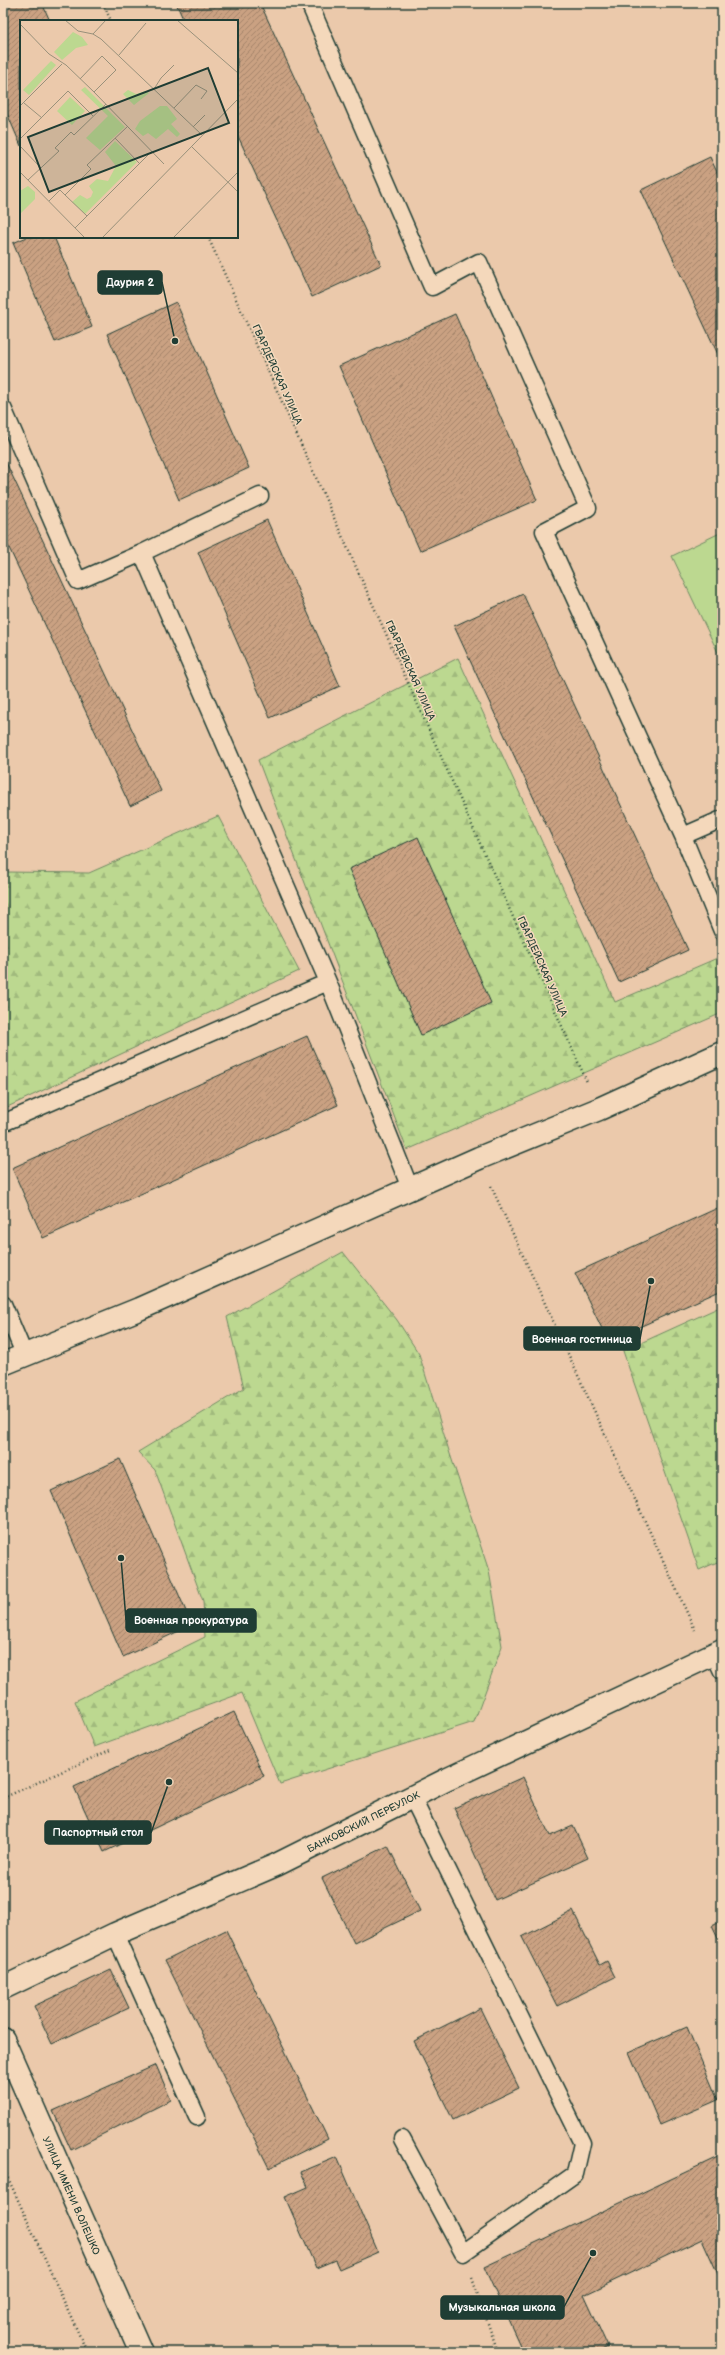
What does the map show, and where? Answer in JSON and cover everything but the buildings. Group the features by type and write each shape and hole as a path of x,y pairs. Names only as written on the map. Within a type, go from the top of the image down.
{"street":[{"path":"3,1364 139,1309 410,1188 599,1109 722,1053"},
{"name":"БАНКОВСКИЙ ПЕРЕУЛОК","path":"3,1988 115,1934 276,1865 412,1797 716,1658"},
{"name":"УЛИЦА ИМЕНИ В.ОЛЕШКО","path":"3,2039 141,2352"}],"lane":[{"path":"311,4 432,287 479,262 489,284 588,508 544,531 683,836 722,931"},
{"path":"3,408 78,581 142,553 260,496"},
{"path":"142,553 328,982 410,1188"},
{"path":"683,836 722,819"},
{"path":"3,1123 328,982"},
{"path":"3,1304 24,1356"},
{"path":"402,2139 463,2253 576,2174 582,2143 412,1797"},
{"path":"115,1934 197,2117"}],"path":[{"path":"103,3 111,20"},
{"name":"ГВАРДЕЙСКАЯ УЛИЦА","path":"208,238 599,1109"},
{"path":"479,1158 716,1658"},
{"path":"3,1798 110,1750"},
{"path":"3,2167 87,2352"},
{"path":"463,2253 498,2352"}],"green space":[{"path":"722,532 722,661 672,556"},
{"path":"458,658 615,1002 722,956 722,1013 407,1150 258,760"},
{"path":"218,816 299,971 3,1109 3,869 5,872 89,873"},
{"path":"343,1252 397,1320 419,1354 489,1571 502,1646 474,1722 280,1784 242,1693 94,1747 75,1701 205,1637 203,1601 155,1470 138,1452 244,1388 227,1317"},
{"path":"722,1306 722,1560 699,1570 623,1351"}],"place":[{"name":"Даурия 2","path":"175,341"},
{"name":"Военная гостиница","path":"651,1281"},
{"name":"Военная прокуратура","path":"121,1558"},
{"name":"Паспортный стол","path":"169,1782"},
{"name":"Музыкальная школа","path":"593,2253"}]}
